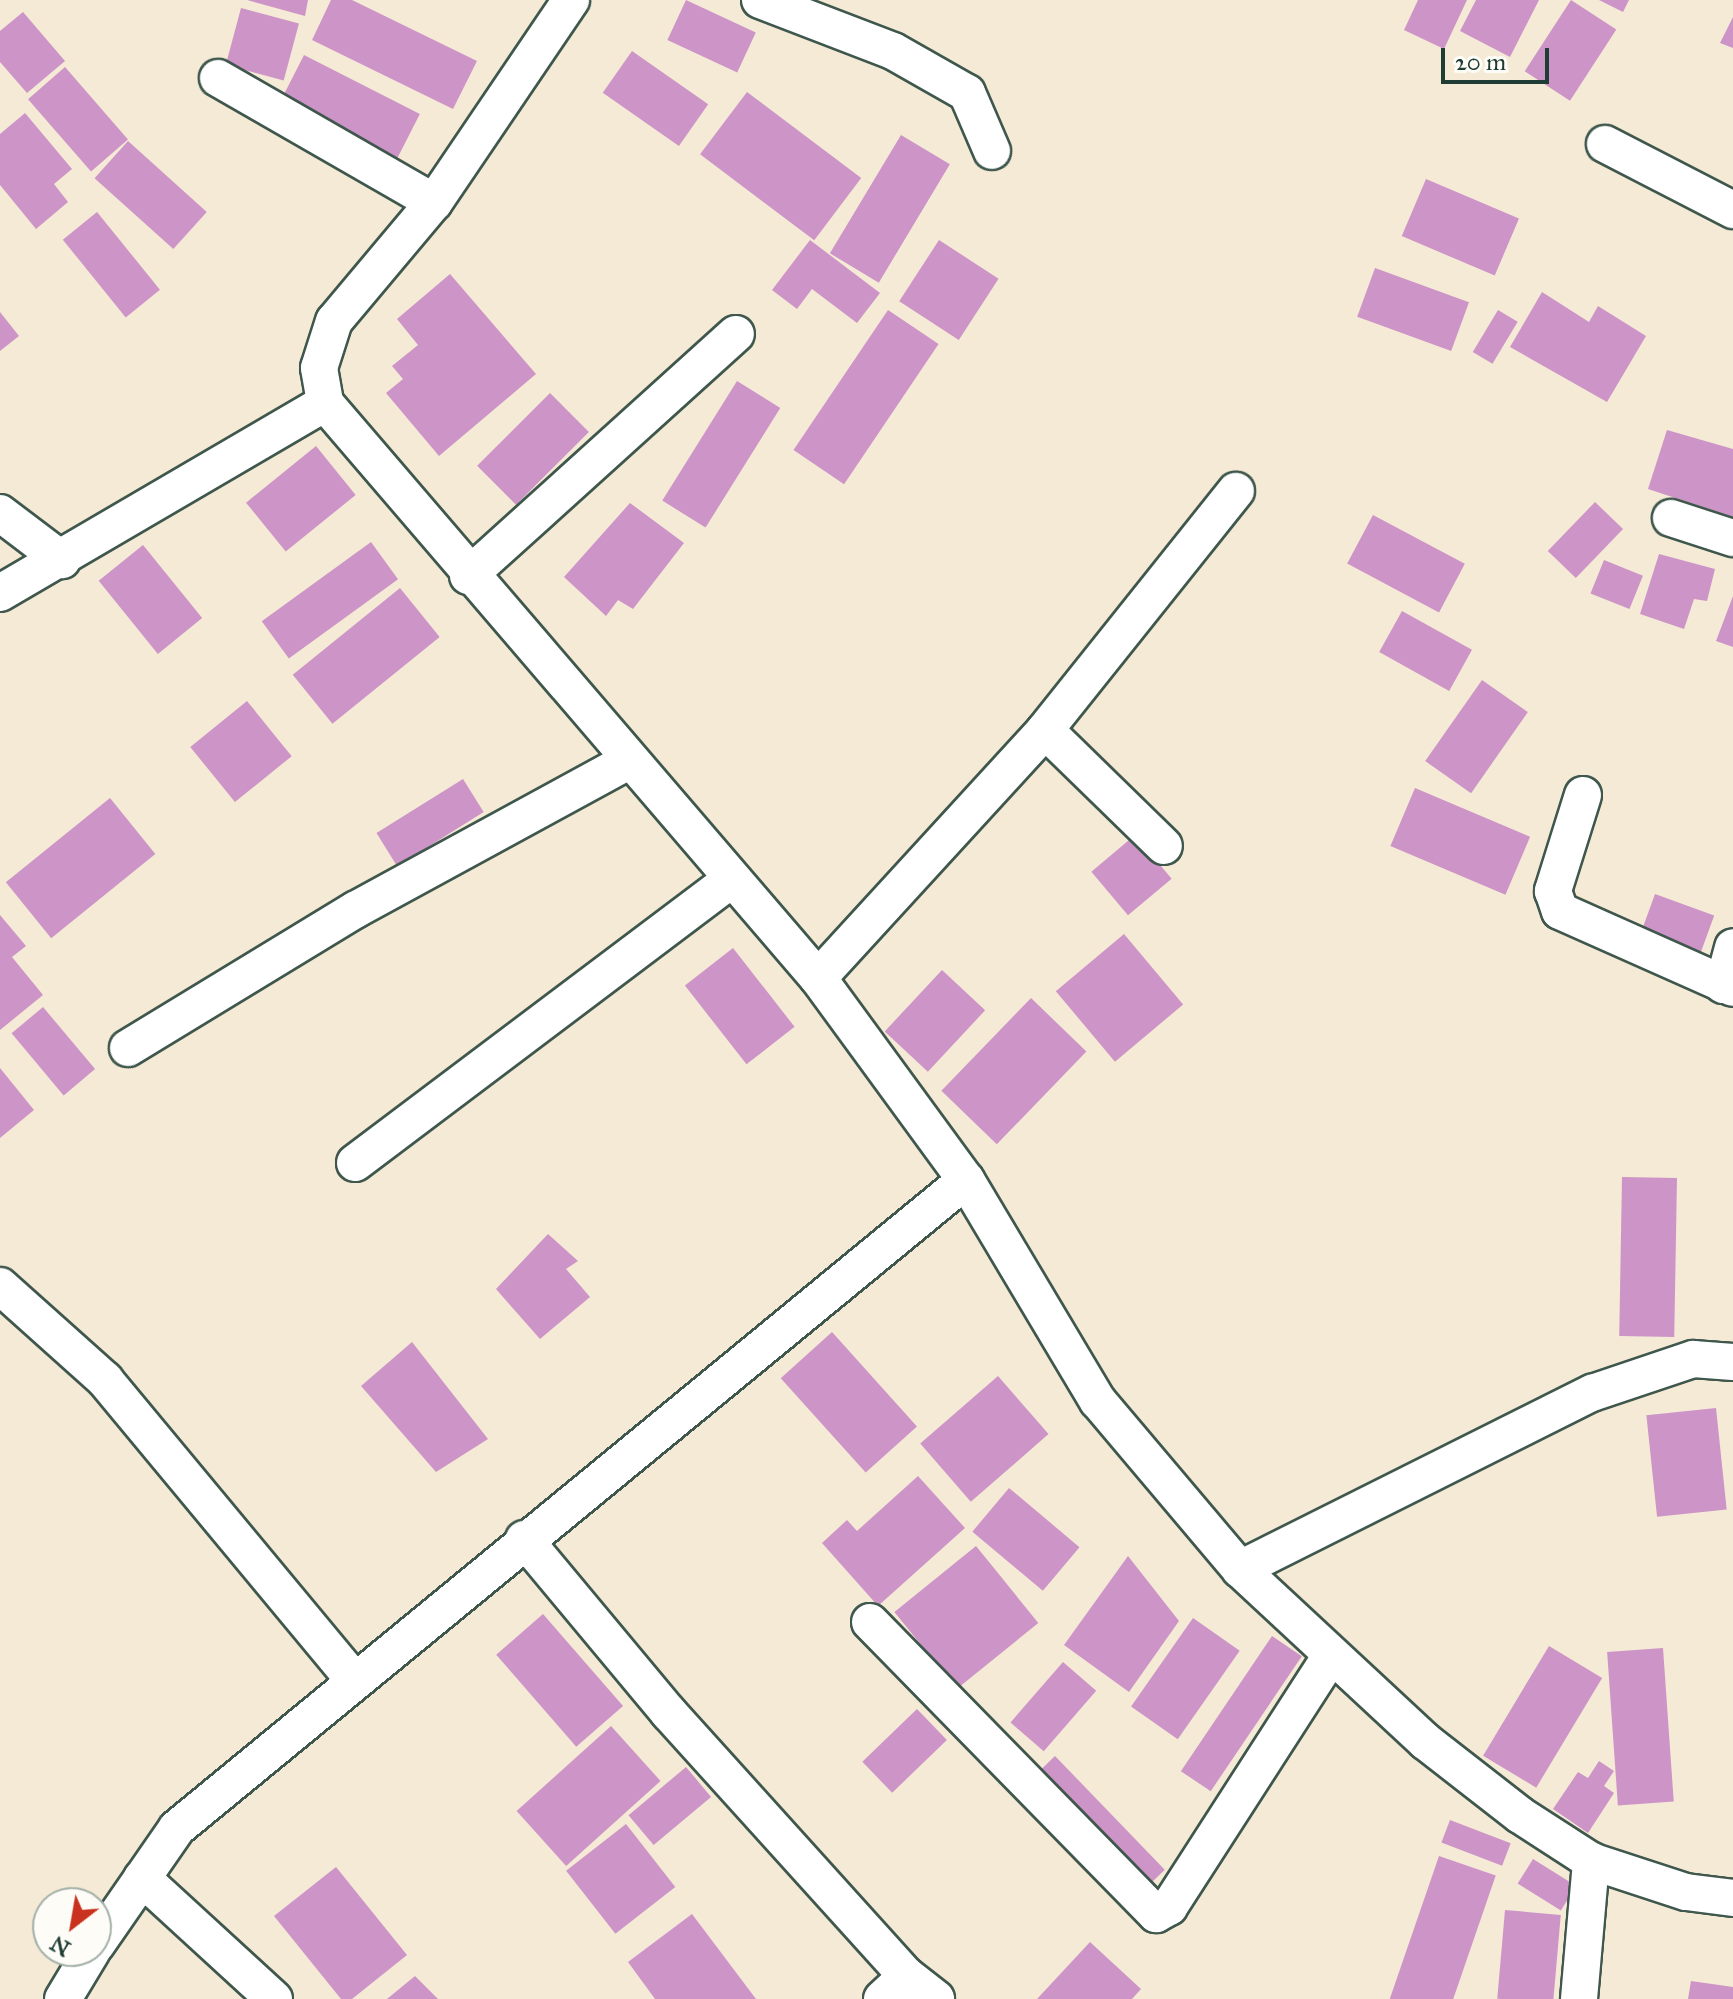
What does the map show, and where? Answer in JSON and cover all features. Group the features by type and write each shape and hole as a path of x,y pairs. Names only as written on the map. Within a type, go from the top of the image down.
{"street":[{"path":"571,0 434,202 334,321 319,368 325,403 626,762 818,978 966,1180 1098,1401 1240,1569 1330,1657 1425,1741 1591,1861 1686,1892 1733,1898"},
{"path":"760,0 893,51 967,93 992,151"},
{"path":"218,78 434,202"},
{"path":"1605,144 1733,210"},
{"path":"468,576 736,334"},
{"path":"0,593 62,560 325,403"},
{"path":"818,978 1045,730 1236,491"},
{"path":"0,513 62,560"},
{"path":"1671,518 1733,538"},
{"path":"1045,730 1164,846"},
{"path":"128,1048 355,910 626,762"},
{"path":"1583,795 1553,891 1560,911 1728,986 1733,947"},
{"path":"355,1163 729,881"},
{"path":"112,1922 177,1828 524,1539 966,1180"},
{"path":"0,1286 105,1380 354,1680"},
{"path":"1240,1569 1592,1393 1693,1359 1733,1362"},
{"path":"524,1539 894,1988 936,1999"},
{"path":"870,1622 1156,1914 1169,1907 1330,1657"},
{"path":"1579,1999 1591,1861"},
{"path":"142,1878 274,1999"},
{"path":"63,1999 82,1967"}],"building":[{"path":"247,0 308,0 305,16"},
{"path":"331,0 352,0 477,61 453,109 312,40"},
{"path":"686,0 756,33 737,72 667,40"},
{"path":"1418,0 1467,0 1444,49 1404,30"},
{"path":"1476,0 1539,0 1510,57 1460,31"},
{"path":"1571,0 1616,29 1570,101 1525,71"},
{"path":"1599,0 1629,0 1623,12"},
{"path":"241,8 299,24 284,81 226,65"},
{"path":"23,12 65,61 27,93 0,62 0,31"},
{"path":"1733,17 1733,48 1720,43"},
{"path":"632,51 708,104 679,146 603,93"},
{"path":"304,55 420,114 396,161 280,102"},
{"path":"65,67 128,139 91,172 28,99"},
{"path":"747,92 861,178 814,240 700,154"},
{"path":"25,113 72,169 54,184 68,202 36,229 0,185 0,134"},
{"path":"901,135 950,164 879,283 830,253"},
{"path":"128,141 207,212 173,249 95,178"},
{"path":"1426,179 1519,218 1495,276 1402,236"},
{"path":"97,212 160,290 126,317 63,240"},
{"path":"810,240 880,293 857,323 812,289 797,309 772,290"},
{"path":"939,240 999,279 959,340 899,301"},
{"path":"1375,268 1469,302 1451,351 1357,317"},
{"path":"450,274 536,374 439,456 386,393 403,379 392,366 418,345 397,319"},
{"path":"1542,292 1589,322 1598,306 1646,336 1607,402 1510,347"},
{"path":"888,310 939,344 844,484 793,450"},
{"path":"1498,310 1518,322 1492,364 1473,352"},
{"path":"0,312 19,336 0,351"},
{"path":"737,381 780,408 706,528 662,501"},
{"path":"550,393 589,432 516,505 477,466"},
{"path":"1667,430 1733,449 1733,517 1648,489"},
{"path":"316,446 356,495 286,552 246,503"},
{"path":"1595,502 1623,529 1576,578 1548,551"},
{"path":"630,503 684,543 633,609 618,600 606,616 564,577"},
{"path":"1373,515 1465,564 1439,612 1347,564"},
{"path":"371,542 398,579 289,659 262,621"},
{"path":"143,545 202,618 158,654 99,581"},
{"path":"1659,554 1715,569 1707,601 1694,599 1684,629 1640,614"},
{"path":"1604,560 1643,576 1629,609 1591,593"},
{"path":"400,588 440,637 332,724 293,675"},
{"path":"1733,596 1733,647 1716,641"},
{"path":"1402,611 1472,650 1449,691 1379,652"},
{"path":"1482,680 1528,712 1471,793 1425,761"},
{"path":"247,701 292,756 235,802 190,747"},
{"path":"463,779 484,812 397,866 376,833"},
{"path":"1415,788 1530,837 1505,895 1390,846"},
{"path":"110,798 155,854 51,938 6,882"},
{"path":"1135,835 1172,879 1128,915 1091,872"},
{"path":"1655,894 1714,916 1699,956 1640,934"},
{"path":"0,915 26,946 12,957 43,995 0,1030"},
{"path":"1124,934 1183,1004 1115,1062 1056,991"},
{"path":"733,948 795,1027 746,1064 685,986"},
{"path":"942,970 985,1010 928,1072 885,1031"},
{"path":"1031,998 1086,1051 997,1144 941,1091"},
{"path":"43,1007 95,1069 64,1095 12,1033"},
{"path":"0,1068 34,1110 0,1138"},
{"path":"1622,1177 1677,1178 1674,1337 1619,1336"},
{"path":"548,1234 578,1261 566,1269 590,1297 540,1339 496,1289"},
{"path":"832,1332 917,1426 866,1473 781,1378"},
{"path":"412,1342 488,1439 436,1472 361,1386"},
{"path":"998,1376 1049,1434 971,1502 920,1444"},
{"path":"1716,1408 1727,1509 1657,1517 1646,1415"},
{"path":"918,1476 965,1528 878,1606 822,1543 847,1520 857,1531"},
{"path":"1009,1488 1079,1547 1043,1591 972,1532"},
{"path":"976,1546 1038,1623 957,1689 894,1612"},
{"path":"1128,1556 1179,1621 1129,1692 1064,1645"},
{"path":"543,1614 623,1706 576,1747 496,1655"},
{"path":"1193,1618 1240,1651 1178,1739 1131,1706"},
{"path":"1272,1636 1302,1656 1211,1791 1181,1771"},
{"path":"1549,1646 1602,1678 1536,1788 1483,1756"},
{"path":"1663,1648 1674,1802 1618,1806 1607,1652"},
{"path":"1063,1662 1096,1691 1044,1751 1011,1722"},
{"path":"917,1709 947,1740 892,1793 862,1762"},
{"path":"611,1726 661,1781 566,1866 517,1811"},
{"path":"1055,1756 1165,1870 1146,1888 1036,1774"},
{"path":"1599,1761 1614,1771 1604,1786 1614,1793 1588,1833 1553,1809 1578,1772 1588,1778"},
{"path":"686,1767 711,1797 654,1845 629,1815"},
{"path":"1450,1820 1511,1843 1502,1866 1441,1842"},
{"path":"626,1824 675,1887 615,1934 566,1871"},
{"path":"1439,1856 1496,1876 1453,1999 1390,1999"},
{"path":"1533,1859 1576,1886 1561,1911 1518,1884"},
{"path":"336,1867 407,1955 352,1999 341,1999 274,1916"},
{"path":"1505,1910 1561,1915 1553,1999 1497,1999"},
{"path":"692,1914 756,1999 655,1999 628,1962"},
{"path":"1090,1942 1141,1989 1132,1999 1037,1999"},
{"path":"415,1976 438,1999 387,1999"},
{"path":"1691,1981 1733,1987 1733,1999 1688,1999"}]}
